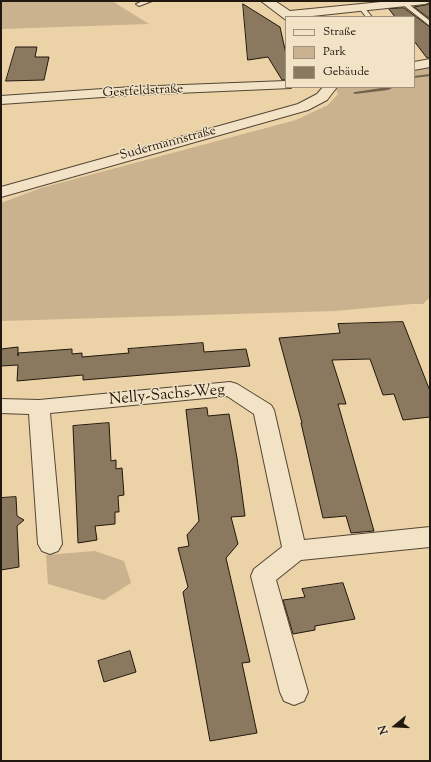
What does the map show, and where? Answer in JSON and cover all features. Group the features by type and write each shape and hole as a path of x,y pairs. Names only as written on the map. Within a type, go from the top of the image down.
{"street":[{"path":"267,1 289,16 365,12 404,3 426,1"},
{"path":"415,66 430,63"},
{"name":"Gestfeldstraße","path":"1,100 132,91 285,85"},
{"name":"Sudermannstraße","path":"1,192 53,176 303,107 322,97 329,88"},
{"name":"Nelly-Sachs-Weg","path":"1,406 39,407 230,389 264,410 295,551"},
{"path":"39,407 50,544"},
{"path":"294,692 263,576 295,551 430,537"}],"lane":[{"path":"139,4 149,1"},
{"path":"404,3 430,24"}],"green space":[{"path":"1,1 112,1 149,24 1,29"},
{"path":"430,63 430,297 423,304 335,311 1,321 1,203 41,188 296,120 328,105 338,94 335,88 415,88 415,66"},
{"path":"95,551 124,561 131,583 104,600 48,584 46,555"}],"building":[{"path":"243,4 280,27 285,50 285,80 282,80 268,57 248,60"},
{"path":"430,4 430,19 414,7 425,5"},
{"path":"404,8 415,16 394,16 389,9"},
{"path":"415,16 430,27 430,58 427,58 415,42"},
{"path":"16,47 37,47 35,57 49,57 44,80 6,81"},
{"path":"403,322 430,391 430,417 403,420 394,394 383,395 370,359 332,360 346,404 338,404 374,531 351,533 346,516 323,518 302,423 279,338 340,333 338,324"},
{"path":"203,343 204,352 246,349 250,366 83,380 83,375 17,381 18,365 1,366 1,349 18,347 18,353 72,349 72,354 82,353 82,357 129,353 128,349"},
{"path":"207,408 208,416 229,414 237,458 245,516 231,517 238,544 226,558 250,662 242,663 257,733 210,741 183,592 188,587 178,548 189,546 187,535 199,521 186,410"},
{"path":"109,423 111,461 116,460 116,469 122,468 124,495 118,496 119,512 115,512 115,524 95,526 97,540 78,543 73,426"},
{"path":"16,497 17,516 24,520 17,526 19,567 1,570 1,498"},
{"path":"343,583 355,619 315,626 315,630 293,634 283,600 305,597 302,589"},
{"path":"130,651 136,672 104,682 98,661"}],"waterway":[{"path":"415,77 430,75"},
{"path":"355,93 390,88"}]}
